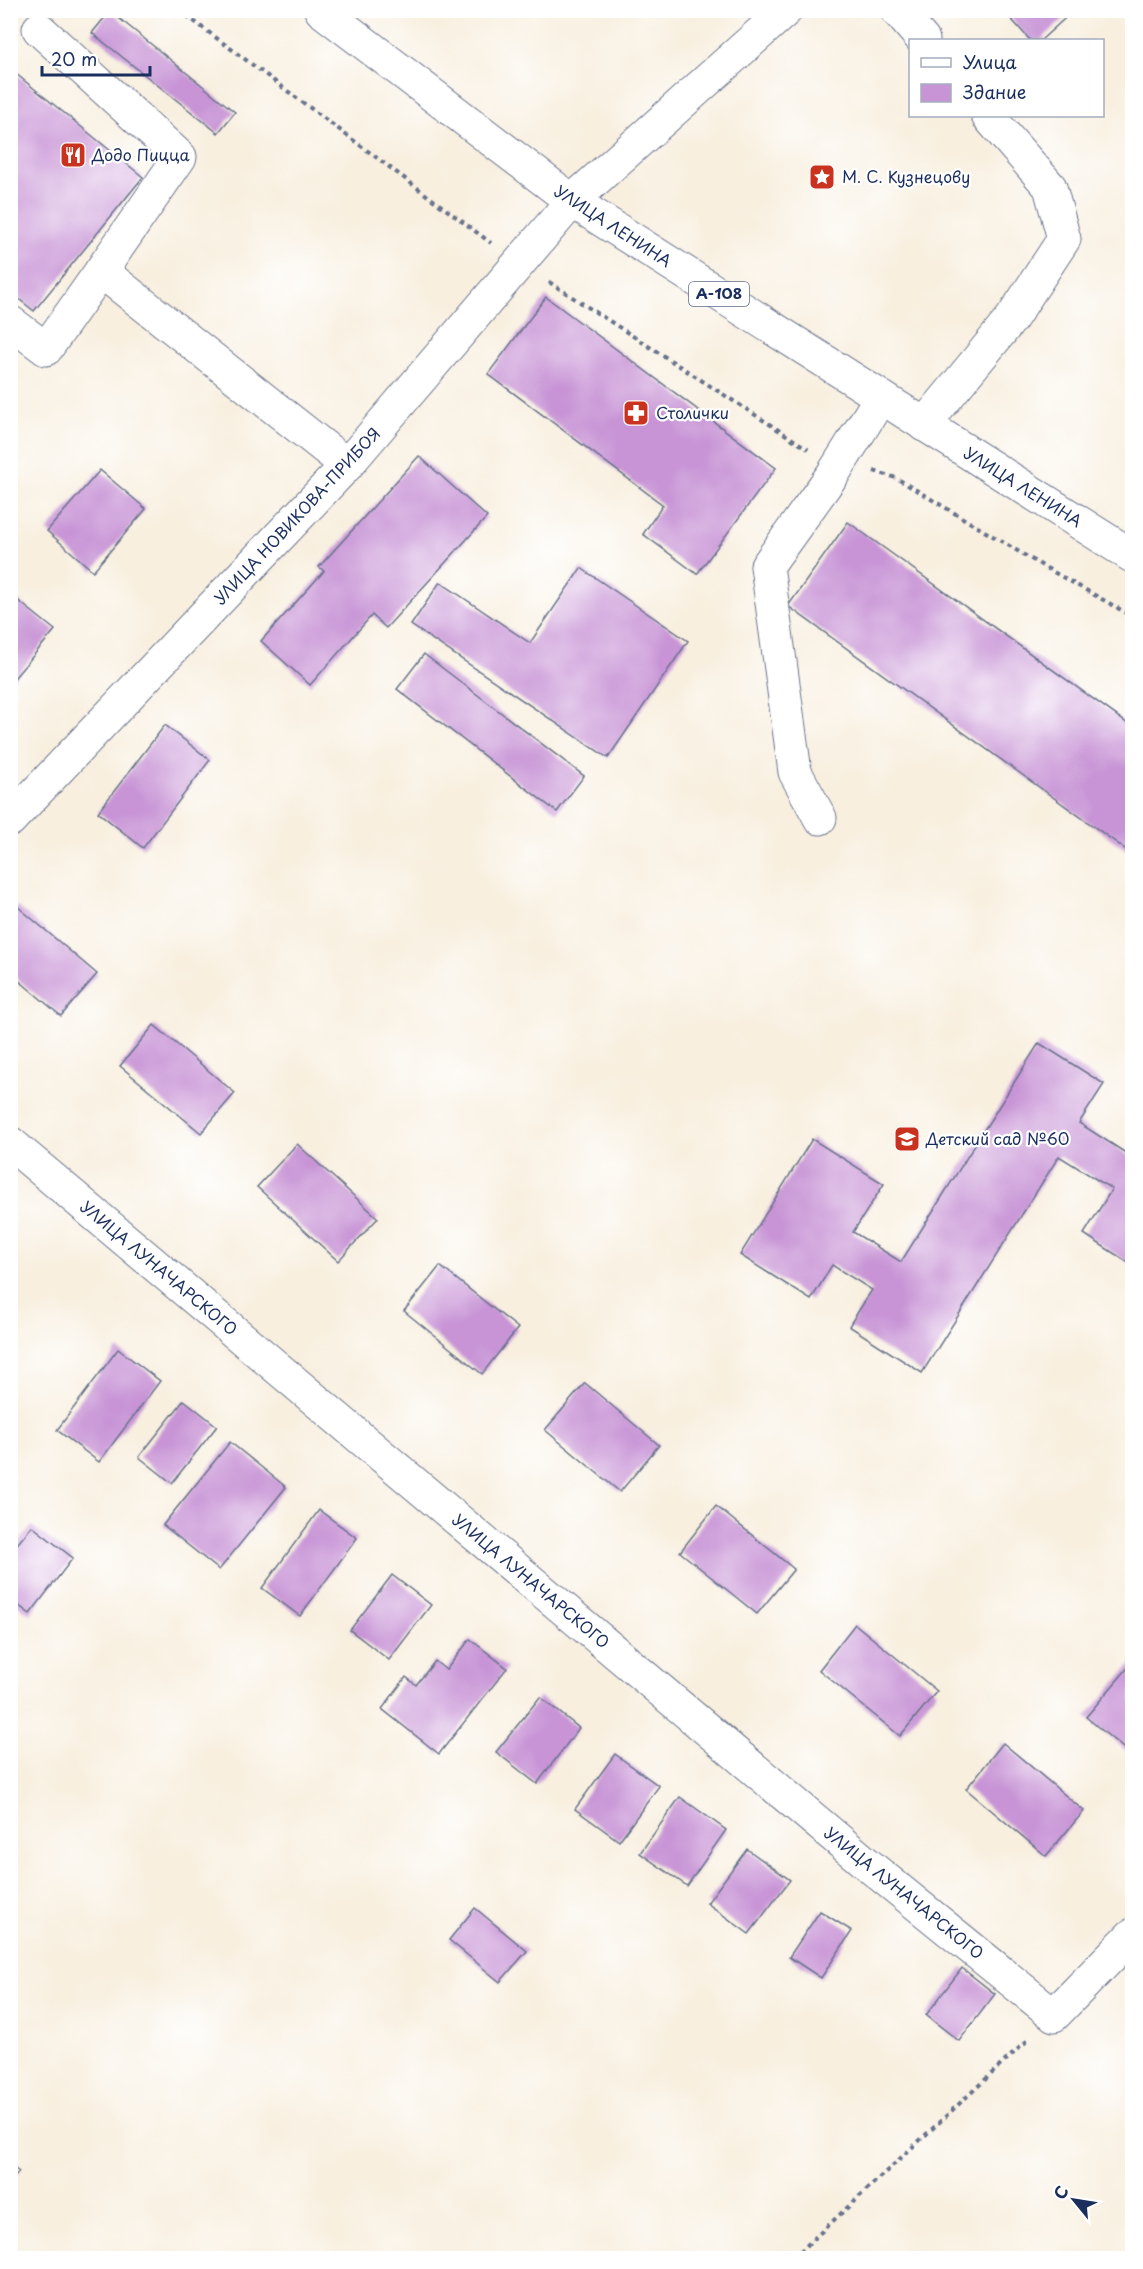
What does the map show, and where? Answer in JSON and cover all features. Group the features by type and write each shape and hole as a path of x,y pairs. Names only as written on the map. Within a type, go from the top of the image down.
{"main road":[{"name":"УЛИЦА ЛЕНИНА","path":"321,10 572,201 1132,556"},
{"name":"УЛИЦА НОВИКОВА-ПРИБОЯ","path":"10,820 347,465 572,201 786,10"},
{"path":"897,10 922,39"},
{"path":"10,322 46,349 180,157 39,29"},
{"path":"924,425 1012,318 1064,239 1050,187 989,117"},
{"path":"101,271 347,465"},
{"path":"820,818 795,772 768,566 842,460 881,397"},
{"name":"УЛИЦА ЛУНАЧАРСКОГО","path":"10,1143 867,1864 1054,2015"},
{"path":"1054,2015 1132,1935"}],"path":[{"path":"179,10 519,264 808,449 896,478 1041,565 1132,616"},
{"path":"793,2259 1054,2015"}],"building":[{"path":"1003,10 1074,10 1042,39 1029,39"},
{"path":"110,11 235,112 218,133 92,33"},
{"path":"10,69 143,177 34,311 10,292"},
{"path":"546,297 776,468 697,574 643,534 663,505 488,374"},
{"path":"419,456 487,517 386,628 372,615 310,685 261,641 324,571 319,567"},
{"path":"100,470 146,509 93,571 47,531"},
{"path":"848,522 1132,727 1132,854 788,606"},
{"path":"581,568 688,641 608,758 411,625 440,582 530,643"},
{"path":"10,594 55,630 10,683"},
{"path":"424,654 584,776 557,812 397,689"},
{"path":"165,725 210,760 143,848 98,812"},
{"path":"17,906 97,974 61,1016 10,973 10,914"},
{"path":"154,1025 235,1093 201,1133 120,1066"},
{"path":"1039,1043 1104,1084 1079,1123 1132,1157 1132,1265 1084,1234 1112,1189 1059,1156 922,1373 849,1326 872,1290 832,1265 811,1300 740,1255 812,1139 884,1184 853,1232 901,1262"},
{"path":"297,1144 378,1218 338,1261 257,1187"},
{"path":"440,1266 518,1328 482,1374 404,1311"},
{"path":"118,1349 160,1381 99,1462 57,1430"},
{"path":"585,1383 659,1445 620,1492 545,1430"},
{"path":"184,1400 217,1426 172,1483 139,1457"},
{"path":"230,1442 286,1487 219,1570 163,1525"},
{"path":"716,1506 794,1569 757,1614 680,1552"},
{"path":"319,1510 357,1538 300,1616 262,1588"},
{"path":"32,1526 73,1558 30,1614 10,1599 10,1553"},
{"path":"392,1575 431,1605 389,1660 350,1630"},
{"path":"855,1624 937,1691 900,1736 819,1670"},
{"path":"470,1639 507,1668 439,1754 382,1709 406,1677 416,1685 435,1661 446,1670"},
{"path":"1132,1663 1132,1746 1128,1752 1086,1717"},
{"path":"540,1697 579,1728 537,1784 496,1752"},
{"path":"1003,1743 1084,1811 1046,1856 966,1789"},
{"path":"615,1754 659,1786 619,1841 575,1809"},
{"path":"680,1797 726,1830 687,1886 640,1853"},
{"path":"747,1849 790,1880 749,1934 707,1903"},
{"path":"475,1908 527,1951 500,1982 449,1940"},
{"path":"820,1911 852,1931 821,1978 789,1957"},
{"path":"962,1968 995,1994 959,2041 926,2015"},
{"path":"10,2165 19,2172 10,2183"}],"place":[{"name":"Додо Пицца","path":"73,155"},
{"name":"М. С. Кузнецову","path":"822,177"},
{"name":"Столички","path":"636,413"},
{"name":"Детский сад №60","path":"907,1139"}]}
